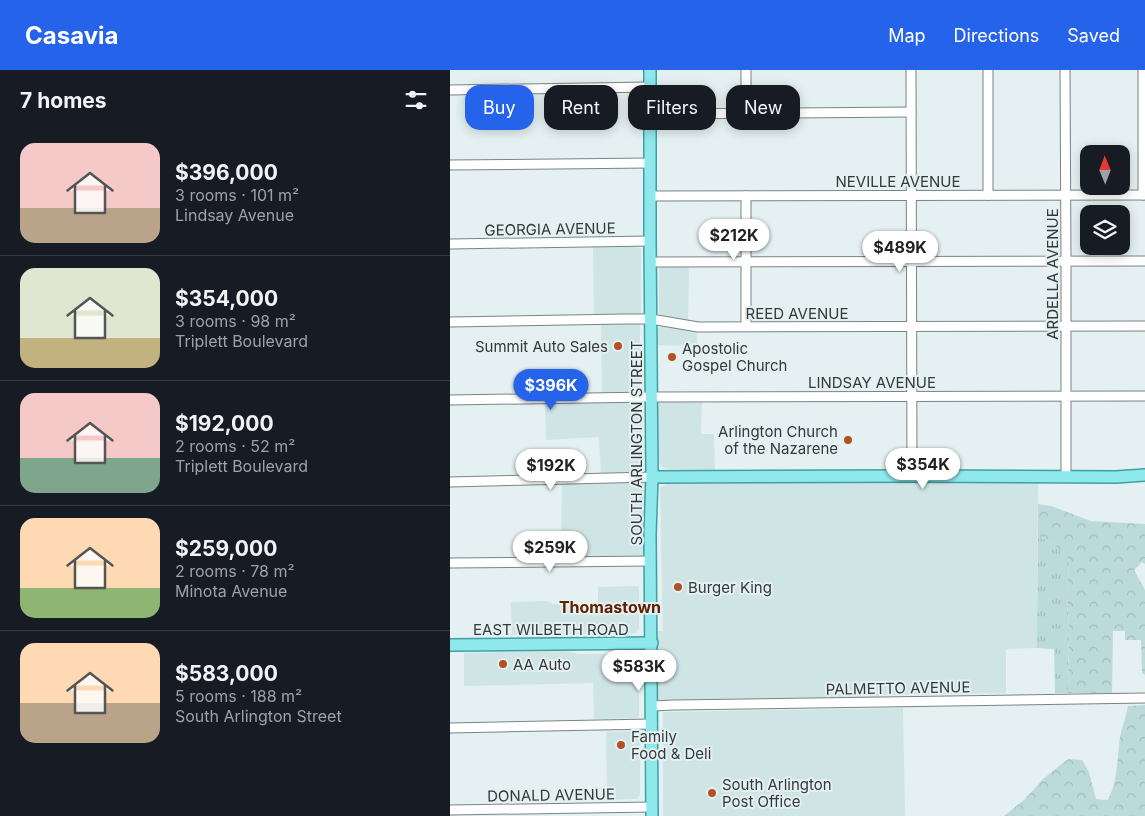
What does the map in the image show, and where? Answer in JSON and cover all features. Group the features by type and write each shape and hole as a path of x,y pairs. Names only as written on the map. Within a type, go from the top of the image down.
{"main road":[{"name":"SOUTH ARLINGTON STREET","path":"650,70 650,85"},
{"name":"SOUTH ARLINGTON STREET","path":"650,130 652,811"},
{"path":"652,477 1066,477 1145,475"},
{"name":"EAST WILBETH ROAD","path":"450,645 652,643"}],"street":[{"path":"746,70 746,85"},
{"path":"911,70 912,476"},
{"path":"988,70 988,195"},
{"name":"ARDELLA AVENUE","path":"1065,70 1066,477"},
{"path":"1143,70 1144,195"},
{"path":"450,90 628,87"},
{"path":"800,113 911,112"},
{"path":"450,164 650,163"},
{"name":"NEVILLE AVENUE","path":"650,196 1144,195"},
{"path":"746,196 746,326"},
{"name":"GEORGIA AVENUE","path":"450,244 650,241"},
{"path":"650,262 1145,261"},
{"name":"REED AVENUE","path":"450,322 651,319 698,327 1145,326"},
{"name":"LINDSAY AVENUE","path":"450,400 651,397 1145,396"},
{"path":"450,482 652,477"},
{"path":"450,563 650,561"},
{"name":"PALMETTO AVENUE","path":"652,706 1145,698"},
{"path":"450,728 652,724"},
{"name":"DONALD AVENUE","path":"450,810 652,811"}],"shaded area":[{"path":"593,245 641,248 641,314 633,316 594,316"},
{"path":"662,265 689,265 688,323 663,317 660,314 659,269"},
{"path":"601,321 639,322 640,388 637,391 602,393"},
{"path":"660,326 697,330 697,346 655,345 656,330"},
{"path":"702,399 701,434 714,434 715,470 666,469 662,467 659,462 656,409 658,403 663,400"},
{"path":"545,401 639,401 642,408 640,474 601,475 599,437 546,440"},
{"path":"652,477 650,561 561,561 562,479"},
{"path":"917,481 1038,483 1037,648 1006,649 1006,693 879,695 879,702 652,706 652,631 663,631 660,488 667,484"},
{"path":"639,586 639,628 636,633 512,635 511,602 544,601 551,602 552,604 591,604 598,602 598,587"},
{"path":"566,651 578,654 637,654 639,658 639,717 594,719 593,683 464,686 464,653"},
{"path":"903,708 905,816 663,816 663,712"},
{"path":"635,731 640,735 639,797 637,799 607,800 606,732"}],"green space":[{"path":"1038,504 1051,506 1091,521 1145,524 1145,564 1142,562 1134,570 1145,590 1145,675 1142,673 1141,640 1125,640 1125,631 1113,631 1112,693 1068,693 1069,628 1067,597 1069,560 1052,542 1038,537"},
{"path":"1038,537 1052,542 1069,560 1067,597 1069,628 1068,693 1055,693 1054,649 1037,648"},
{"path":"1145,705 1145,816 1004,816 1025,799 1043,779 1068,759 1082,760 1089,772 1096,799 1108,800 1115,777 1120,737 1128,706"}],"place":[{"name":"Summit Auto Sales","path":"618,346"},
{"name":"Apostolic Gospel Church","path":"672,357"},
{"name":"Arlington Church of the Nazarene","path":"848,440"},
{"name":"Burger King","path":"678,587"},
{"name":"AA Auto","path":"503,664"},
{"name":"Family Food & Deli","path":"621,745"},
{"name":"South Arlington Post Office","path":"712,793"}],"district":[{"name":"Thomastown","path":"610,607"}]}
